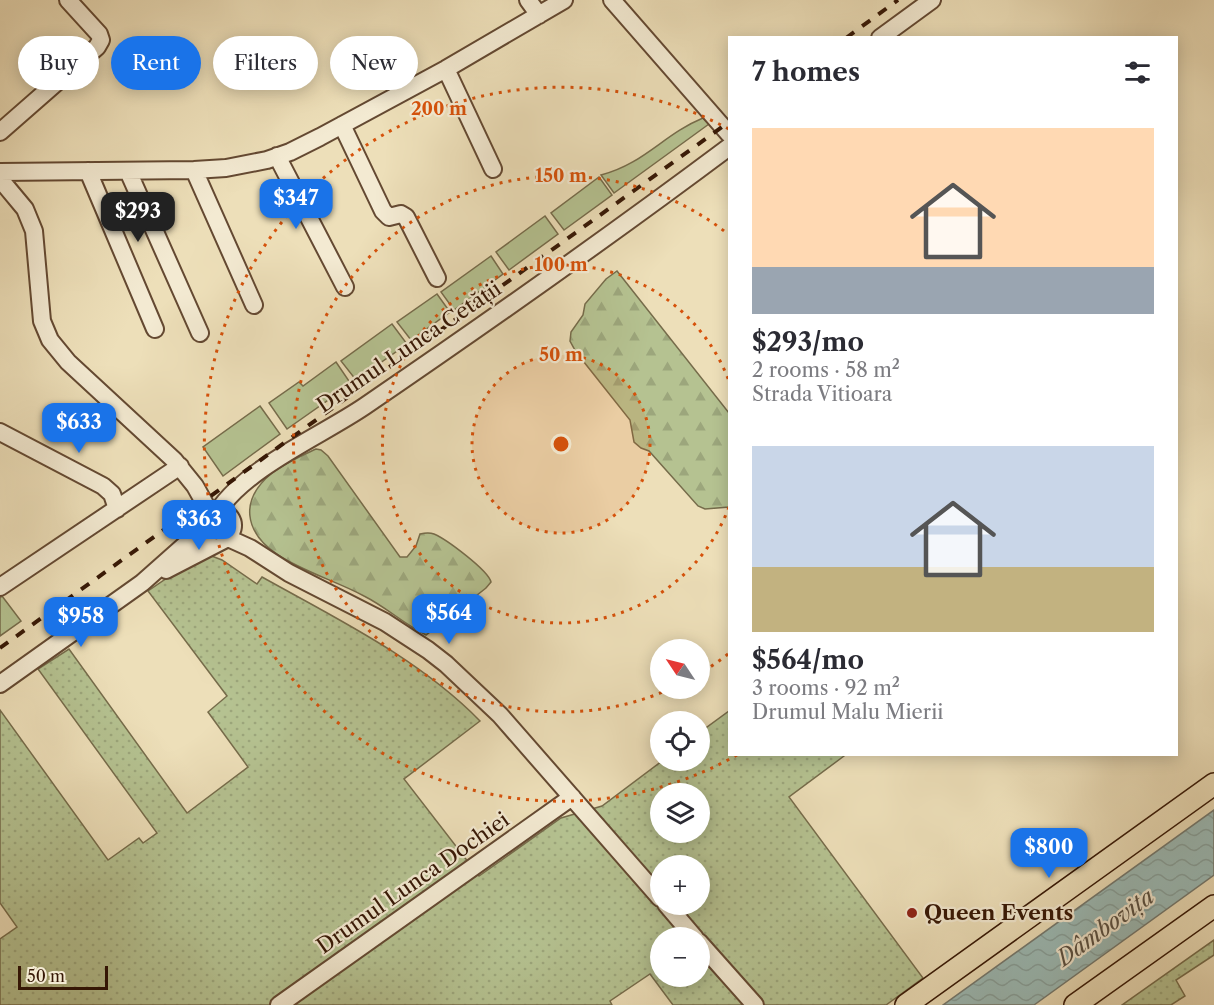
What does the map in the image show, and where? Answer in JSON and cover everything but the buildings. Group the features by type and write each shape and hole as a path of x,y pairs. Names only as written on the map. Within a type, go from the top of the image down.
{"main road":[{"path":"906,1005 1214,784"},
{"path":"1075,1005 1214,906"}],"street":[{"path":"0,132 97,47 101,40 99,34 68,0"},
{"path":"528,0 539,15"},
{"path":"0,171 194,170 245,166 278,156 342,125 446,69 564,0"},
{"path":"612,0 728,133"},
{"path":"883,36 932,0"},
{"path":"446,69 493,169"},
{"path":"342,125 383,211 389,217 401,214 406,217 437,278"},
{"name":"Drumul Lunca Cetății","path":"0,684 221,526 233,493 257,473 353,414 417,371 535,289 728,148"},
{"path":"278,156 345,287"},
{"path":"194,170 254,305"},
{"path":"88,171 155,329"},
{"path":"128,171 200,333"},
{"path":"0,180 25,209 34,231 42,321 50,340 68,362 180,466 221,526 279,568 385,622 428,650 461,677 500,715 650,887"},
{"path":"0,432 103,486 112,494 117,509"},
{"path":"0,587 180,466"},
{"name":"Drumul Lunca Dochiei","path":"279,1005 572,797"},
{"path":"675,915 686,927"},
{"path":"710,954 755,1005"}],"green space":[{"path":"703,118 709,124 614,193 601,175 630,164 677,132"},
{"path":"599,177 612,195 564,230 551,213"},
{"path":"545,216 558,234 509,270 496,252"},
{"path":"491,256 503,274 454,310 441,292"},
{"path":"617,271 728,412 728,507 705,509 698,506 649,451 634,442 630,420 576,352 570,341 571,332 583,315 585,304 606,279"},
{"path":"437,294 450,312 411,340 397,322"},
{"path":"392,324 407,344 356,380 341,361"},
{"path":"336,362 351,384 287,429 269,403 299,382 303,386"},
{"path":"260,406 280,434 223,476 203,447"},
{"path":"316,449 328,456 400,557 407,557 416,546 420,534 432,533 466,555 483,570 491,582 426,635 364,596 278,555 258,536 252,526 250,505 261,483 272,473"},
{"path":"209,555 222,560 257,584 262,577 377,642 431,678 480,721 404,779 479,876 561,818 602,806 650,770 710,771 710,725 728,712 728,756 844,756 789,797 923,978 886,1005 673,1005 660,987 710,987 710,927 650,927 650,974 610,1001 612,1005 0,1005 0,939 17,927 0,903 0,710 108,860 139,838 143,843 157,833 38,669 69,649 187,813 248,767 208,712 227,696 148,591 176,572"},
{"path":"2,596 21,621 0,636 0,598"},
{"path":"1214,940 1214,955 1176,980 1185,996 1171,1005 1122,1005"}],"water":[{"name":"Dâmbovița","path":"1214,810 1214,875 1034,1005 943,1005"}],"railway":[{"path":"849,36 898,0"},
{"path":"0,648 728,123"}],"place":[{"name":"Queen Events","path":"912,913"}]}
